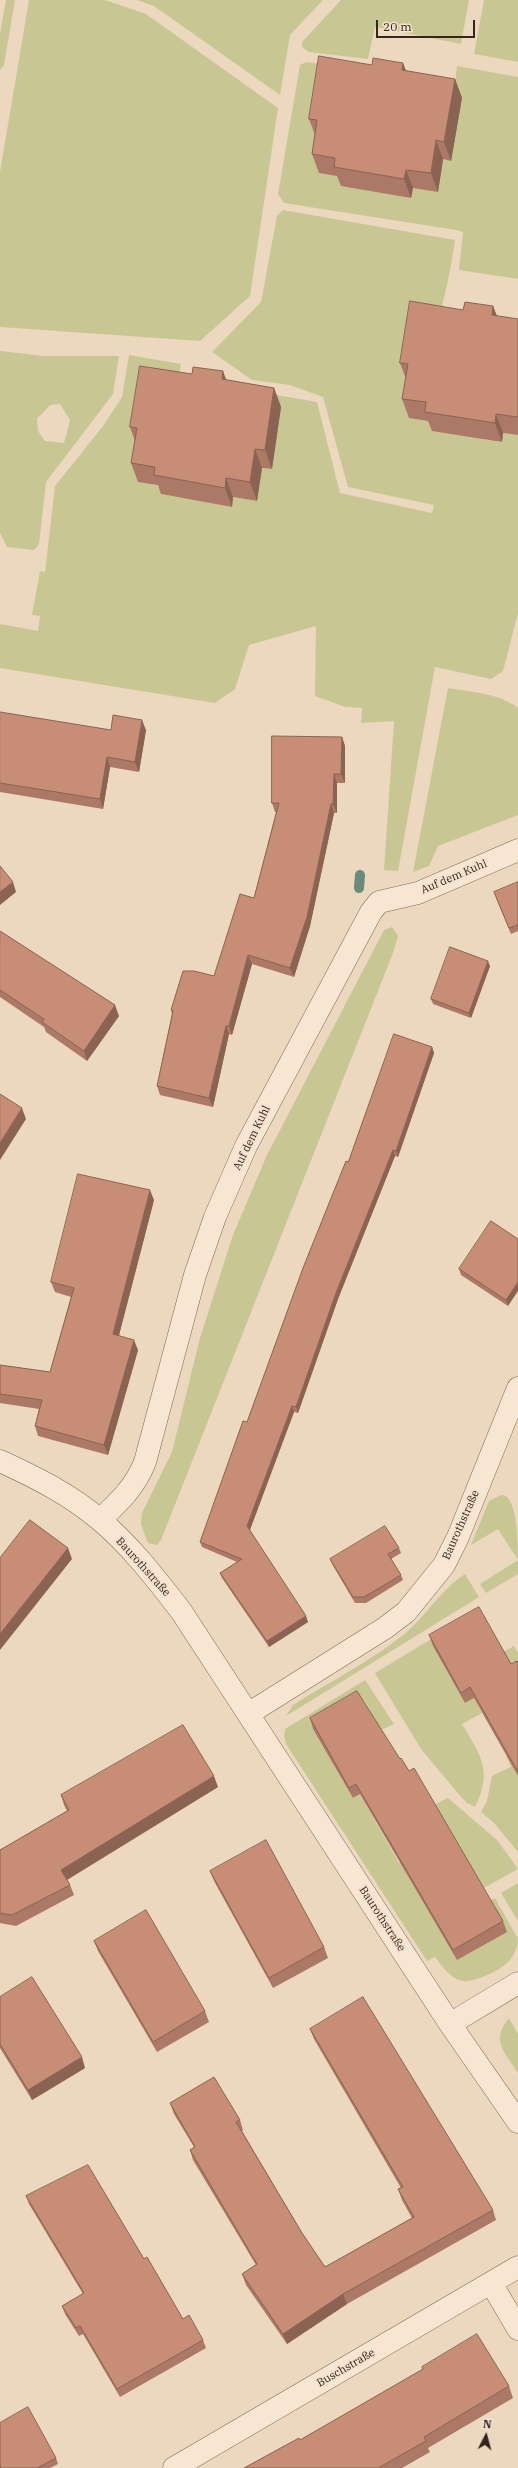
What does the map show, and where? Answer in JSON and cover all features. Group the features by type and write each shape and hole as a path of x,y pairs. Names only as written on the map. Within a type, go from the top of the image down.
{"street":[{"name":"Auf dem Kuhl","path":"100,1520 127,1495 138,1480 145,1462 197,1269 215,1217 246,1146 371,912 379,902 418,893 518,850"},
{"name":"Baurothstraße","path":"248,1714 385,1628 406,1612 423,1593 444,1564 458,1537 518,1388"},
{"name":"Baurothstraße","path":"0,1461 60,1492 100,1520 150,1571 181,1611 450,2024 518,2122"},
{"path":"450,2024 518,1983"},
{"name":"Buschstraße","path":"174,2468 518,2267"},
{"path":"491,2283 518,2329"}],"shaded area":[{"path":"6,0 15,0 4,65 0,70 0,33"},
{"path":"29,0 105,0 146,14 278,108 250,296 200,341 0,327 0,172"},
{"path":"137,0 323,0 290,35 280,95 154,6"},
{"path":"341,0 469,0 461,44 375,27 368,59 309,52 302,47 302,42"},
{"path":"484,0 518,0 518,62 474,54"},
{"path":"306,62 368,70 342,177 392,185 391,194 411,198 413,188 443,159 451,161 450,118 458,120 462,98 454,97 457,66 518,77 518,279 459,270 463,232 284,203 278,194 300,65"},
{"path":"283,210 455,240 442,308 409,417 483,429 482,439 501,442 503,433 518,435 518,613 503,671 491,679 435,667 398,871 384,870 394,721 361,723 362,708 345,707 315,696 316,626 249,645 235,689 215,703 0,668 0,624 38,631 40,616 32,615 40,571 45,572 55,486 103,426 122,397 129,355 181,364 161,494 182,498 184,489 211,503 232,507 233,497 257,501 262,468 272,469 275,445 266,443 242,389 317,402 340,493 432,513 434,505 348,487 323,397 290,385 252,380 212,352 261,302 277,216"},
{"path":"0,351 44,356 119,356 113,394 46,482 39,544 34,550 7,547 0,533","holes":["60,404 70,420 64,443 45,441 38,431 37,419 50,405"]},
{"path":"448,688 494,696 511,703 518,708 518,815 438,846 429,866 413,872"},
{"path":"392,927 398,936 393,953 161,1540 157,1545 148,1543 141,1524 142,1513 172,1452 200,1338 233,1235 267,1155 384,930"},
{"path":"501,1495 507,1497 514,1511 517,1533 518,1560 498,1529 471,1545 489,1501"},
{"path":"518,1560 518,1574 486,1593 480,1584"},
{"path":"465,1574 479,1597 286,1716 293,1705 363,1663 402,1636 448,1588"},
{"path":"479,1610 465,1703 474,1698 482,1713 462,1724 475,1745 484,1773 483,1783 475,1807 467,1803 421,1749 375,1673"},
{"path":"514,1646 518,1653 518,1673 515,1675 503,1652"},
{"path":"365,1680 394,1724 381,1730 364,1700 314,1728 353,1798 360,1794 399,1863 449,1835 433,1805 448,1798 497,1840 518,1869 482,1889 489,1901 495,1898 518,1939 511,1959 505,1965 480,1978 462,1981 454,1977 443,1968 435,1957 427,1961 286,1744 284,1736 285,1729"},
{"path":"518,1748 518,1852 494,1823 481,1812 487,1801 492,1776 511,1767 506,1755"},
{"path":"518,1883 518,1921 501,1893"},
{"path":"509,2018 518,2034 518,2073 504,2052 500,2040 503,2026"}],"building":[{"path":"319,56 372,65 373,58 403,63 402,70 455,79 444,142 436,140 431,173 406,170 404,179 334,167 335,158 312,154 317,120 309,119"},
{"path":"410,301 463,310 465,302 493,306 492,315 518,319 518,417 496,414 495,423 425,412 426,402 402,399 408,364 400,363"},
{"path":"140,366 192,374 193,367 223,371 222,379 274,388 265,450 255,449 250,482 226,478 225,488 154,475 155,467 131,463 137,428 130,427"},
{"path":"0,712 111,730 113,715 142,720 135,762 107,757 100,799 0,783"},
{"path":"272,736 342,737 341,774 334,774 333,804 331,804 307,917 290,968 248,955 229,1026 226,1026 209,1098 157,1086 173,1011 171,1010 183,971 194,971 214,976 240,894 254,898 279,803 272,803"},
{"path":"0,866 13,882 0,892"},
{"path":"518,882 518,925 509,928 494,892"},
{"path":"0,931 115,1005 84,1051 42,1022 44,1019 0,990"},
{"path":"450,947 488,961 469,1013 431,999"},
{"path":"394,1034 432,1047 396,1151 393,1150 336,1293 296,1407 292,1406 247,1526 306,1616 267,1641 220,1573 242,1559 200,1542 243,1421 247,1422 303,1268 346,1161 348,1162"},
{"path":"0,1094 22,1108 0,1143"},
{"path":"78,1174 150,1190 113,1334 134,1340 104,1445 35,1426 42,1400 0,1394 0,1365 50,1372 74,1288 51,1282"},
{"path":"491,1221 518,1239 518,1282 506,1300 459,1269"},
{"path":"30,1520 68,1548 0,1634 0,1558"},
{"path":"385,1526 399,1548 388,1554 401,1575 364,1597 353,1597 330,1559"},
{"path":"479,1607 511,1664 517,1661 518,1662 518,1772 470,1687 461,1693 429,1635"},
{"path":"357,1691 400,1759 401,1758 409,1771 414,1768 503,1921 453,1950 356,1784 349,1788 310,1718"},
{"path":"183,1725 214,1776 61,1870 70,1885 12,1915 0,1913 0,1850 69,1810 61,1795"},
{"path":"266,1840 324,1947 269,1978 210,1871"},
{"path":"146,1910 205,2011 153,2042 94,1941"},
{"path":"32,1977 82,2057 28,2090 0,2044 0,1997"},
{"path":"363,1997 493,2210 343,2294 283,2334 242,2274 257,2264 190,2150 195,2147 170,2103 214,2077 240,2120 236,2122 302,2233 325,2267 414,2217 398,2189 403,2187 310,2029"},
{"path":"88,2165 144,2259 147,2257 183,2319 189,2315 203,2340 117,2389 80,2326 76,2328 62,2306 84,2293 26,2196"},
{"path":"477,2334 509,2386 424,2437 426,2441 378,2468 244,2468 299,2438 300,2440 423,2369 422,2367"},
{"path":"28,2407 56,2458 37,2468 1,2468 0,2423"}],"waterway":[{"path":"359,888 360,875"}]}
